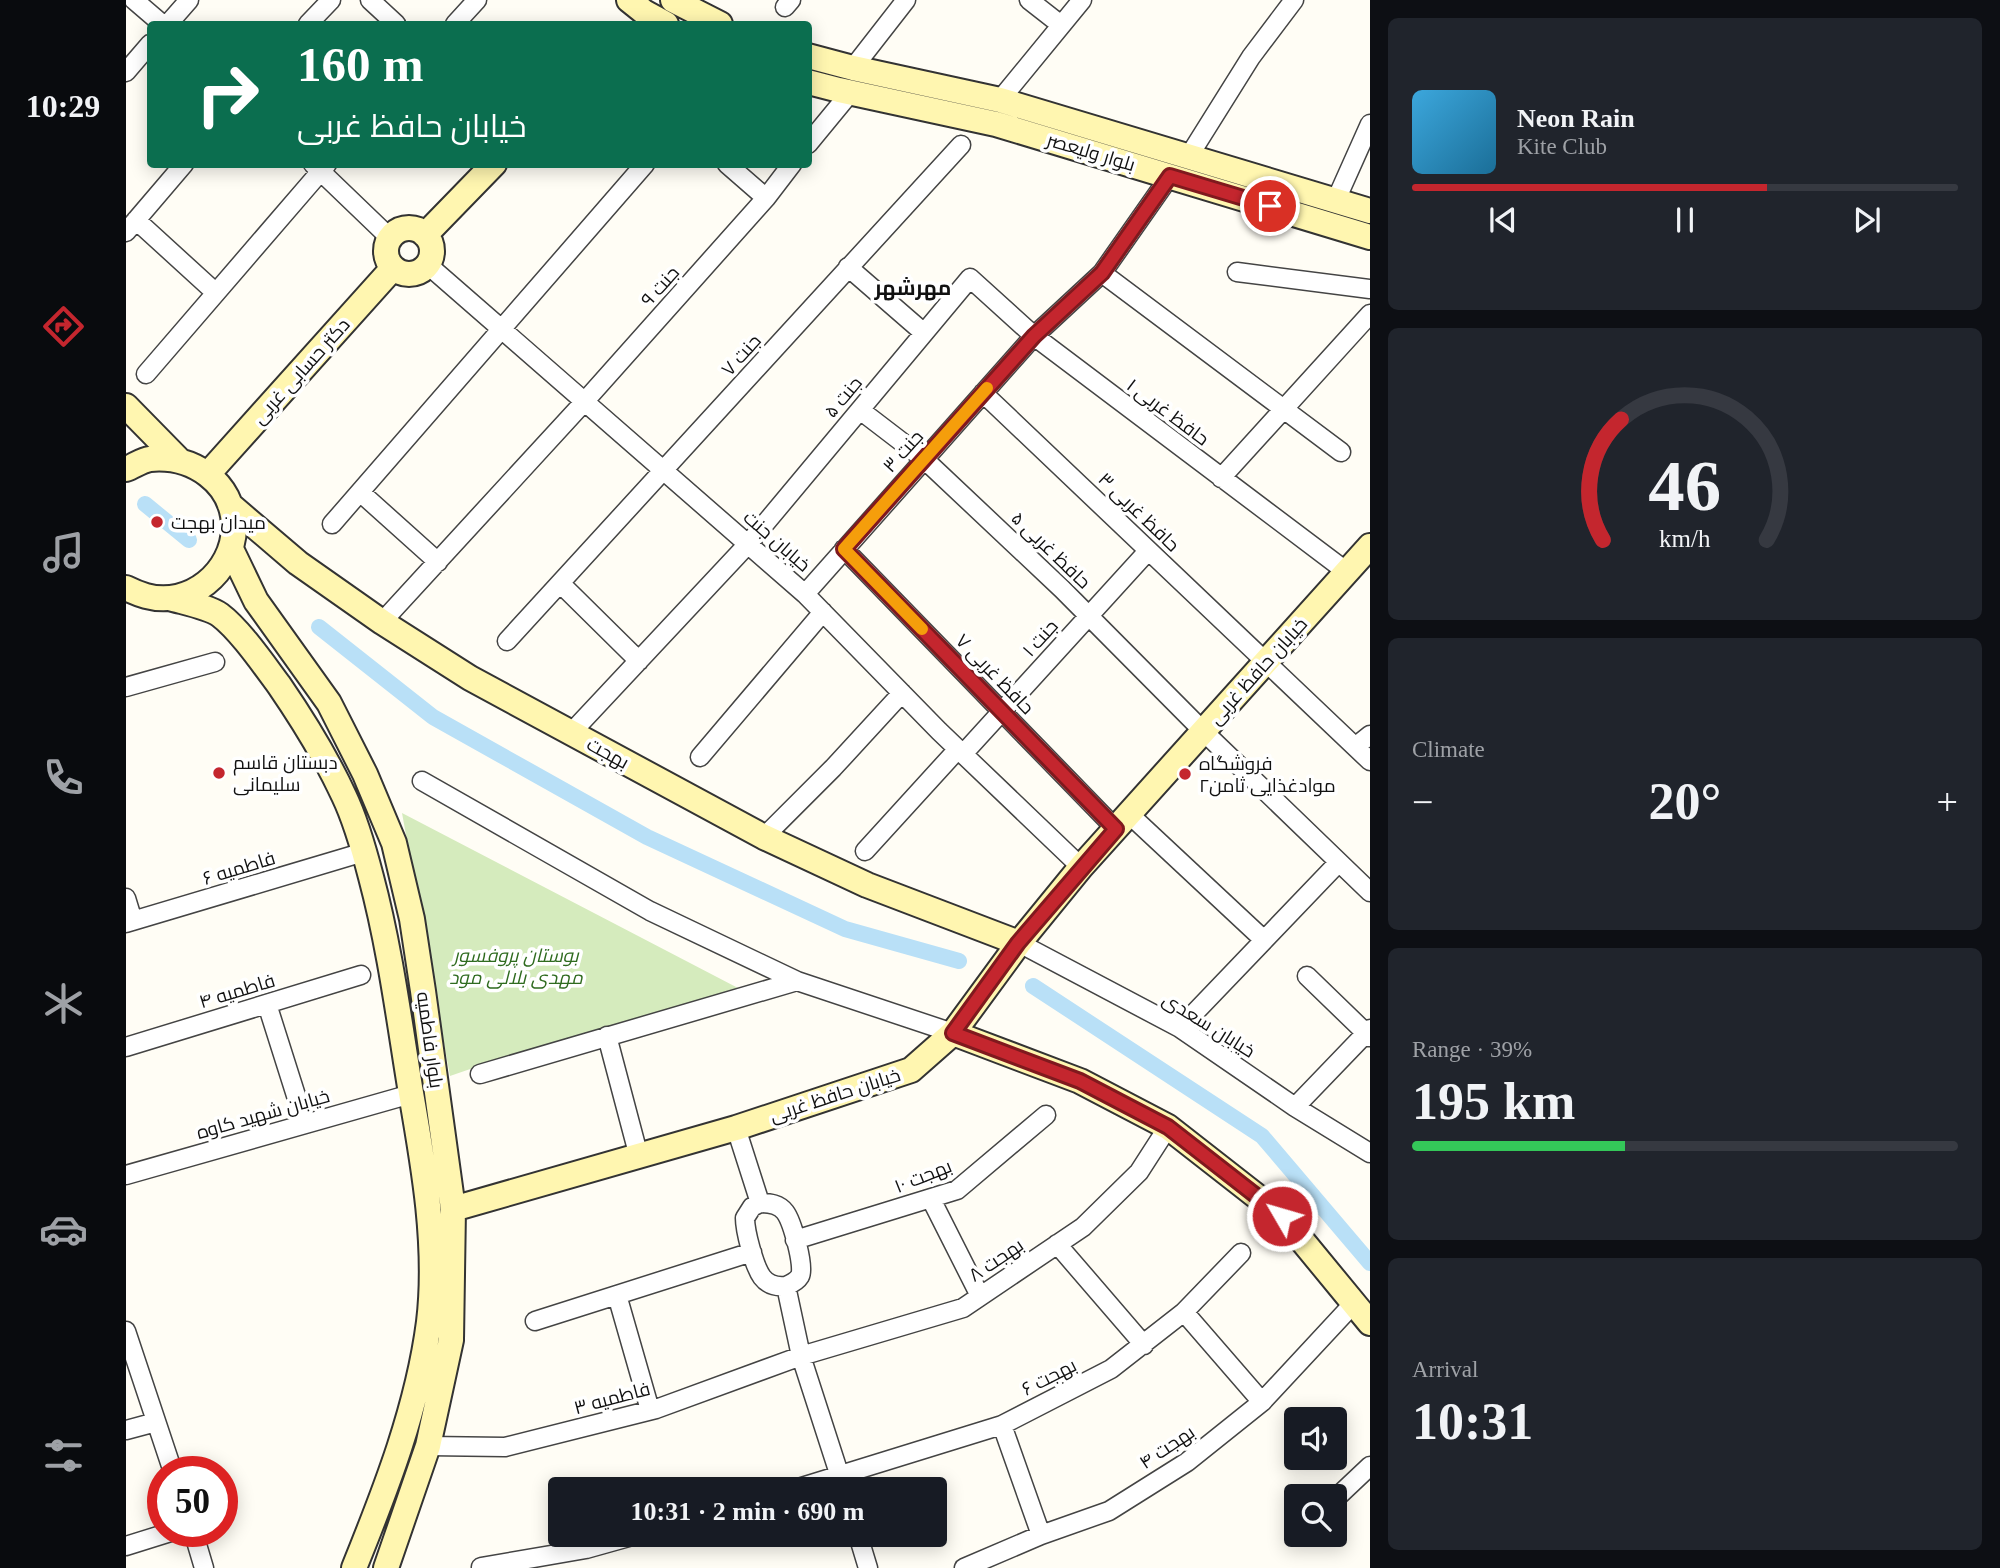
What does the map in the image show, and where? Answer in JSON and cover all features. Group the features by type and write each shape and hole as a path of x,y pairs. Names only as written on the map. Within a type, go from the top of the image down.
{"main road":[{"path":"673,0 704,21"},
{"name":"بلوار ولیعصر","path":"812,58 852,80 1370,237"},
{"name":"بلوار ولیعصر","path":"812,82 852,80 1000,100 1370,211"},
{"path":"425,235 491,168"},
{"path":"403,229 419,230 425,235 432,246 428,265 423,270 408,275 393,268 387,257 390,238 403,229"},
{"name":"دکتر حسابی غربی","path":"208,474 393,268"},
{"path":"126,406 178,459"},
{"path":"126,470 148,459 178,459 189,462 208,474"},
{"name":"بهجت","path":"208,474 221,488 230,505 298,563 382,622 470,678 764,837 867,885 1018,943"},
{"path":"170,598 186,595 201,587 224,564 231,549 234,527 230,505"},
{"name":"خیابان حافظ غربی","path":"453,1209 736,1128 911,1070 953,1033 1018,943 1081,867 1370,546"},
{"name":"بلوار فاطمیه","path":"231,549 256,601 328,703 365,774 394,843 412,919 453,1209 451,1340 428,1446 386,1568"},
{"name":"بلوار فاطمیه","path":"126,588 147,597 170,598 219,614 255,653 298,713 345,797 364,852 382,920 398,1002 428,1208 429,1322 412,1406 386,1489 354,1568"},
{"path":"953,1033 1080,1081 1168,1127 1282,1216 1370,1323"}],"street":[{"path":"134,0 158,21"},
{"path":"171,21 189,0"},
{"path":"311,21 331,0"},
{"path":"370,0 393,21"},
{"path":"458,21 477,0"},
{"path":"812,138 906,0"},
{"path":"1029,0 1061,25"},
{"path":"1000,100 1082,0"},
{"path":"1189,156 1251,57 1294,0"},
{"path":"126,72 147,48"},
{"path":"1336,200 1370,124"},
{"name":"جنت ۷","path":"507,641 961,145"},
{"path":"181,168 131,226 216,293"},
{"path":"146,374 319,168"},
{"path":"321,168 390,238"},
{"path":"331,524 641,168"},
{"path":"732,168 766,198"},
{"name":"جنت ۹","path":"382,622 585,401 766,198 789,168"},
{"name":"جنت ۳","path":"804,594 1034,336 1102,273 1170,176"},
{"name":"خیابان جنت","path":"428,265 804,594 1081,867"},
{"path":"848,267 924,333"},
{"path":"1237,272 1370,289"},
{"path":"1102,273 1341,452"},
{"name":"جنت ۵","path":"571,733 748,544 970,278"},
{"name":"حافظ غربی ۱","path":"970,278 1034,336 1347,572"},
{"path":"1221,478 1370,314"},
{"name":"حافظ غربی ۳","path":"983,393 1370,761"},
{"name":"حافظ غربی ۵","path":"860,410 924,459 1089,616 1203,731 1370,892"},
{"path":"360,492 438,562"},
{"name":"حافظ غربی ۷","path":"844,549 1002,712 1122,821 1265,940"},
{"name":"جنت ۱","path":"865,852 906,806 1002,712 1148,551"},
{"path":"561,584 639,661"},
{"path":"700,757 822,612"},
{"path":"126,687 215,662"},
{"path":"764,837 902,693"},
{"path":"1354,747 1370,734"},
{"path":"422,781 650,911 797,981 953,1033"},
{"name":"فاطمیه ۶","path":"130,922 364,852"},
{"path":"1180,1028 1339,862"},
{"path":"126,898 130,922"},
{"name":"خیابان سعدی","path":"1018,943 1180,1028 1295,1107 1370,1153"},
{"name":"فاطمیه ۴","path":"126,1047 361,975"},
{"path":"1295,1107 1369,1033 1307,976"},
{"path":"480,1074 797,981"},
{"path":"267,1004 304,1124"},
{"path":"607,1037 639,1157"},
{"name":"خیابان شهید کاوه","path":"126,1175 411,1094"},
{"name":"بهجت ۱۰","path":"795,1240 957,1190 1046,1115"},
{"name":"بهجت ۸","path":"801,1356 963,1308 1083,1227 1139,1172 1168,1127"},
{"path":"736,1128 760,1203"},
{"path":"931,1199 980,1296"},
{"path":"760,1203 778,1206 786,1213 795,1240 803,1268 800,1276 786,1286 769,1284 761,1276 752,1252 745,1218 752,1207 760,1203"},
{"path":"1057,1244 1144,1345"},
{"path":"535,1321 752,1252"},
{"name":"بهجت ۶","path":"856,1477 1002,1425 1111,1369 1184,1312 1241,1253"},
{"path":"786,1286 801,1356 840,1477"},
{"path":"617,1295 650,1410"},
{"name":"بهجت ۴","path":"964,1568 1041,1535 1109,1511 1187,1462 1262,1402 1355,1302"},
{"path":"1184,1312 1262,1402"},
{"path":"126,1331 168,1456"},
{"name":"فاطمیه ۳","path":"428,1446 505,1447 650,1410 801,1356"},
{"path":"126,1430 156,1422"},
{"path":"1002,1425 1041,1535"},
{"path":"1347,1488 1370,1466"},
{"path":"126,1546 147,1539"},
{"path":"198,1547 204,1568"},
{"path":"481,1567 593,1547"},
{"path":"862,1547 868,1568"}],"green space":[{"name":"بوستان پروفسور مهدی بلالی مود","path":"402,813 738,988 450,1076"}],"waterway":[{"path":"145,504 189,540"},
{"path":"319,627 433,717 647,837 845,929 959,961"},
{"path":"1033,986 1262,1136 1370,1263"}],"slow traffic":[{"path":"922,629 844,549 987,388"}],"place":[{"name":"میدان بهجت","path":"157,522"},
{"name":"دبستان قاسم سلیمانی","path":"219,773"},
{"name":"فروشگاه موادغذایی ثامن۲","path":"1185,774"}],"district":[{"name":"مهرشهر","path":"913,288"}],"route":[{"path":"1270,206 1170,176 1102,273 1034,336 844,549 1116,829 1018,943 953,1033 1080,1081 1168,1127 1282,1216"}]}
